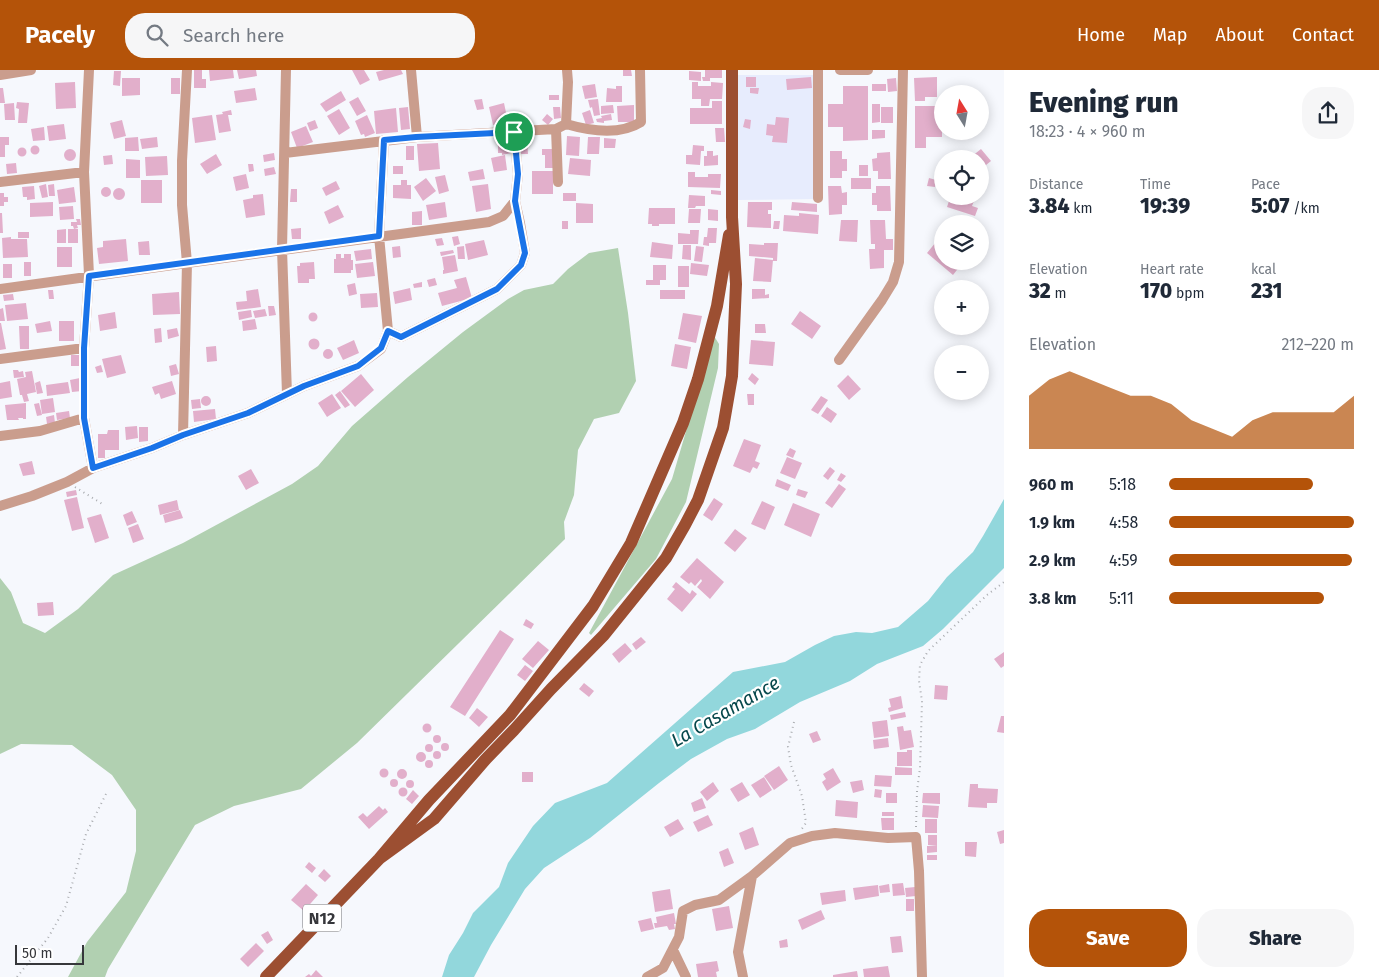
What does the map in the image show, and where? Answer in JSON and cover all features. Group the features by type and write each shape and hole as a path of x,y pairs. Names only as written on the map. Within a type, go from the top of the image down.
{"main road":[{"path":"380,859 434,819 485,760 604,635 666,558 698,500 722,428 732,376 736,284 732,217 732,70"},
{"path":"380,859 429,800 510,715 593,606 631,543 683,423 698,379 718,306 732,217"},
{"name":"N12","path":"266,977 380,859"}],"street":[{"path":"0,75 24,70"},
{"path":"89,70 84,172 89,276 84,348 84,418 93,468"},
{"path":"183,435 187,263 182,205 182,161 187,70"},
{"path":"286,70 282,249 287,394"},
{"path":"410,70 416,137"},
{"path":"566,124 567,70"},
{"path":"285,153 416,137 556,129 566,124 585,130 631,128 641,122 640,70"},
{"path":"818,70 818,198"},
{"path":"840,70 868,70"},
{"path":"839,360 882,300 893,282 899,262 903,70"},
{"path":"556,129 558,182"},
{"path":"388,331 401,337 497,289 521,265 525,253 515,201 518,174 514,132"},
{"path":"0,506 67,482 93,468 248,413 304,386 358,366 381,348 388,331 379,236 384,140"},
{"path":"0,182 84,172"},
{"path":"0,289 489,222 503,216 515,201"},
{"path":"0,359 84,348"},
{"path":"0,436 40,431 84,418"},
{"path":"647,977 663,968 673,950 679,937 683,912 695,905 719,900 752,876 790,843 812,836 835,832 888,838 916,837 922,977"},
{"path":"743,977 738,952 752,876"},
{"path":"673,950 686,977"}],"path":[{"path":"67,482 104,505"},
{"path":"916,837 922,701 919,681 920,666 928,651 1004,582"},
{"path":"794,722 788,747 791,765 802,796 806,823 801,830"},
{"path":"17,977 48,938 66,906 86,834 106,794"}],"shaded area":[{"path":"736,75 815,75 816,199 737,200"}],"green space":[{"path":"618,248 636,381 619,413 594,419 578,450 574,495 564,522 565,539 357,743 301,789 234,806 195,825 105,977 68,977 87,942 126,892 136,851 136,810 112,775 72,745 21,744 0,754 0,578 11,592 23,623 45,633 78,609 113,575 183,543 292,484 318,466 352,426 463,332 508,299 524,290 553,284 568,269 589,253"},
{"path":"714,336 719,344 718,368 686,502 656,559 591,635 589,633 672,479"}],"water":[{"name":"La Casamance","path":"1004,499 1004,568 943,629 923,646 877,664 850,681 800,702 755,729 727,739 691,759 590,838 544,868 525,889 474,977 442,977 449,955 473,913 499,887 508,863 533,826 555,803 607,783 733,672 785,662 834,636 856,632 872,633 898,627 928,601 947,577 973,552"}],"building":[{"path":"194,70 202,70 202,79 206,79 206,88 194,88"},
{"path":"209,70 233,70 234,78 210,81"},
{"path":"237,70 256,70 257,76 239,79"},
{"path":"352,70 364,70 370,80 360,85"},
{"path":"401,70 403,74 379,81 376,72"},
{"path":"623,70 631,70 632,76 623,76"},
{"path":"705,70 722,70 722,78 710,78 710,81 703,81 702,77 705,77"},
{"path":"114,71 121,71 120,86 113,85"},
{"path":"689,71 701,72 701,81 689,80"},
{"path":"746,77 756,77 756,87 746,87"},
{"path":"811,77 812,88 787,90 786,79"},
{"path":"937,77 937,85 934,85 934,97 925,97 925,101 915,101 914,78"},
{"path":"122,78 140,78 140,95 122,96"},
{"path":"171,78 180,78 180,94 171,94"},
{"path":"896,78 897,91 888,92 887,79"},
{"path":"75,82 76,108 56,109 55,83"},
{"path":"692,82 698,82 698,86 711,86 711,82 723,83 722,99 710,99 709,106 701,106 701,99 692,99"},
{"path":"595,84 597,97 585,99 582,86"},
{"path":"872,84 886,84 886,91 872,91"},
{"path":"616,86 622,86 622,102 606,102 607,88 616,89"},
{"path":"843,86 868,86 868,140 843,141 843,127 828,127 828,104 843,104"},
{"path":"0,88 3,88 5,103 0,103"},
{"path":"255,88 257,100 236,103 234,91"},
{"path":"750,88 759,88 758,94 750,93"},
{"path":"341,91 346,100 326,112 320,104"},
{"path":"549,95 559,95 559,100 549,100"},
{"path":"358,97 366,111 357,116 349,102"},
{"path":"482,99 484,109 477,110 474,100"},
{"path":"598,99 600,115 594,116 588,100"},
{"path":"712,101 722,101 722,124 690,124 690,108 712,108"},
{"path":"17,102 29,103 27,123 18,123 19,109 16,108"},
{"path":"14,103 15,120 5,120 4,104"},
{"path":"504,103 508,122 493,125 489,107"},
{"path":"872,104 880,104 880,122 872,123"},
{"path":"613,105 614,113 601,114 601,106"},
{"path":"634,105 634,122 618,122 617,106"},
{"path":"915,106 934,106 934,137 926,137 926,148 915,148"},
{"path":"408,107 410,129 401,130 399,108"},
{"path":"553,107 560,107 561,118 554,119"},
{"path":"881,107 893,107 893,123 881,123"},
{"path":"396,108 398,132 376,134 374,111"},
{"path":"339,109 350,128 339,135 327,116"},
{"path":"231,110 232,115 228,115 231,131 219,133 216,115"},
{"path":"590,110 594,123 586,125 582,113"},
{"path":"547,114 553,119 548,125 542,120"},
{"path":"611,114 612,120 604,121 604,123 597,122 596,119 602,118 601,116"},
{"path":"212,115 216,140 195,143 192,118"},
{"path":"367,115 375,133 365,137 364,134 361,135 355,121"},
{"path":"776,117 789,118 787,143 772,142 773,136 766,135 767,124 775,125"},
{"path":"745,119 751,120 750,129 743,127"},
{"path":"122,120 126,136 114,139 110,123"},
{"path":"315,120 318,128 310,131 307,123"},
{"path":"64,124 66,139 49,141 47,126"},
{"path":"306,126 313,142 297,148 291,132"},
{"path":"44,127 45,140 33,141 31,129"},
{"path":"715,128 724,128 725,142 716,142"},
{"path":"872,130 885,130 885,138 872,139"},
{"path":"567,136 580,137 579,156 566,155"},
{"path":"0,137 9,137 9,145 5,145 5,157 0,157"},
{"path":"138,137 139,151 125,151 125,138"},
{"path":"157,137 158,147 142,149 140,139"},
{"path":"588,137 600,137 599,154 587,154"},
{"path":"604,138 616,139 615,148 604,148"},
{"path":"521,139 527,139 528,154 521,154"},
{"path":"510,140 511,153 502,155 502,153 498,153 498,141"},
{"path":"438,143 440,169 419,171 417,144"},
{"path":"35,145 40,150 35,155 30,150"},
{"path":"693,145 704,146 704,151 701,151 700,165 686,164 686,155 692,155"},
{"path":"406,146 414,146 414,160 406,160"},
{"path":"22,147 27,152 22,157 17,152"},
{"path":"72,149 75,150 75,160 68,161 65,160 64,153 65,150"},
{"path":"542,149 555,149 555,168 545,168 545,155 542,155"},
{"path":"707,151 713,151 713,156 718,155 718,165 704,166 704,156 707,156"},
{"path":"830,151 842,151 842,159 847,159 847,171 842,171 842,178 830,178"},
{"path":"890,152 891,179 878,179 878,171 873,171 872,159 877,158 877,153"},
{"path":"274,153 275,160 264,162 263,155"},
{"path":"216,154 222,165 207,174 200,164"},
{"path":"112,155 113,164 104,165 103,156"},
{"path":"505,155 507,170 494,172 491,158"},
{"path":"167,156 168,175 146,176 145,157"},
{"path":"570,158 591,160 590,176 568,174"},
{"path":"126,159 140,160 140,178 126,178"},
{"path":"16,163 17,173 7,174 6,164"},
{"path":"248,164 253,164 254,171 249,172"},
{"path":"859,165 868,165 868,176 859,176"},
{"path":"393,166 403,166 403,174 393,174"},
{"path":"274,167 276,174 265,176 264,169"},
{"path":"483,169 485,179 470,181 468,172"},
{"path":"532,171 553,171 553,194 532,194"},
{"path":"688,172 695,172 695,177 721,174 720,188 688,187"},
{"path":"246,174 249,188 236,191 233,177"},
{"path":"445,175 449,191 439,194 435,177"},
{"path":"426,178 436,191 423,201 414,187"},
{"path":"851,178 871,178 871,189 851,189"},
{"path":"929,178 934,179 934,187 927,186"},
{"path":"141,180 162,180 162,203 141,203"},
{"path":"401,180 407,180 407,185 411,185 411,199 393,198 393,185 401,185"},
{"path":"336,181 340,189 326,196 322,188"},
{"path":"46,184 48,197 42,198 39,186"},
{"path":"54,184 55,196 49,196 48,185"},
{"path":"488,184 491,209 476,212 472,186"},
{"path":"34,186 35,199 27,200 27,197 23,197 22,187"},
{"path":"828,186 841,186 842,193 847,192 847,205 842,205 842,214 829,215"},
{"path":"876,186 890,186 891,211 877,211 877,205 872,205 872,193 876,193"},
{"path":"74,187 76,202 59,204 57,190"},
{"path":"106,187 111,192 106,197 101,192"},
{"path":"119,188 125,194 119,200 113,194"},
{"path":"291,189 297,189 297,202 290,202"},
{"path":"711,190 721,191 721,195 711,194"},
{"path":"0,193 4,193 4,197 8,197 8,202 4,202 4,206 0,206"},
{"path":"563,193 576,193 576,201 563,201"},
{"path":"263,194 265,215 246,218 243,200 253,198 253,195"},
{"path":"689,195 705,196 705,206 688,208"},
{"path":"53,202 53,216 30,217 30,203"},
{"path":"445,202 447,217 429,220 426,205"},
{"path":"748,202 772,202 772,210 768,210 768,214 771,214 771,228 747,227"},
{"path":"792,202 817,204 817,212 791,210"},
{"path":"576,203 593,204 593,223 576,223"},
{"path":"338,205 344,217 329,224 324,212"},
{"path":"948,205 972,205 978,208 975,215 972,215 947,207"},
{"path":"73,206 74,219 60,220 59,207"},
{"path":"649,208 675,208 675,224 652,226 652,224 648,224"},
{"path":"689,209 701,209 700,223 688,223"},
{"path":"708,209 718,210 718,221 708,220"},
{"path":"422,211 422,225 412,225 412,212"},
{"path":"0,213 2,213 3,233 0,233"},
{"path":"799,213 819,215 818,234 783,231 784,215 799,216"},
{"path":"76,219 80,219 81,225 77,225 78,228 74,229 71,226 71,222 77,222"},
{"path":"841,220 858,220 857,242 839,241"},
{"path":"870,220 885,220 886,239 893,239 893,250 884,250 884,268 870,269 869,249 875,249 875,244 871,244"},
{"path":"562,221 568,221 568,229 562,229"},
{"path":"774,221 780,221 779,229 773,229"},
{"path":"301,228 301,239 292,239 291,229"},
{"path":"708,228 717,228 716,243 709,243 709,246 703,245 704,237 707,237"},
{"path":"66,229 66,243 57,243 57,230"},
{"path":"68,229 78,229 78,243 68,243"},
{"path":"690,230 699,230 698,244 678,244 678,233 690,234"},
{"path":"18,232 29,232 29,238 18,238"},
{"path":"458,236 460,244 454,246 452,237"},
{"path":"11,237 11,239 27,239 28,257 3,258 2,238"},
{"path":"442,238 444,245 437,246 435,239"},
{"path":"126,239 128,261 99,264 97,248 103,247 103,241"},
{"path":"484,240 488,255 468,260 465,244"},
{"path":"149,241 150,255 139,255 138,242"},
{"path":"652,242 673,245 672,259 650,257"},
{"path":"764,243 778,243 777,261 773,261 773,258 749,256 749,244 764,245"},
{"path":"934,244 934,259 927,253"},
{"path":"683,245 691,245 691,260 682,259"},
{"path":"400,246 401,257 393,258 392,247"},
{"path":"464,246 465,259 458,259 457,247"},
{"path":"696,246 704,247 702,262 694,261"},
{"path":"57,247 72,247 72,267 57,267"},
{"path":"371,249 372,259 356,261 354,251"},
{"path":"453,250 454,253 441,256 440,252"},
{"path":"336,254 341,254 341,258 344,258 344,254 351,254 353,270 351,270 351,273 334,273"},
{"path":"455,255 458,271 443,274 442,257"},
{"path":"755,258 773,260 771,282 753,281"},
{"path":"24,262 31,262 31,276 24,276"},
{"path":"314,262 315,279 309,279 309,283 298,283 297,266 300,266 300,263"},
{"path":"373,262 375,276 357,278 355,264"},
{"path":"691,263 709,265 707,276 690,274"},
{"path":"3,264 12,264 12,278 3,278"},
{"path":"653,265 666,265 666,280 660,280 660,285 646,285 646,280 653,280"},
{"path":"678,266 689,266 689,287 678,287"},
{"path":"947,270 957,270 953,275"},
{"path":"466,277 472,298 442,306 438,293 457,288 454,280"},
{"path":"435,278 437,285 429,287 427,280"},
{"path":"422,282 422,287 414,288 413,284"},
{"path":"355,283 357,294 349,296 347,285"},
{"path":"410,288 412,300 395,304 393,292"},
{"path":"258,289 261,307 237,310 236,302 247,301 246,291"},
{"path":"752,289 765,289 765,295 769,294 769,298 752,299"},
{"path":"48,290 53,290 54,299 49,299"},
{"path":"660,290 685,290 685,299 660,299"},
{"path":"179,292 180,314 153,315 152,294"},
{"path":"377,293 378,307 361,308 360,294"},
{"path":"13,294 14,300 4,301 3,295"},
{"path":"26,303 28,319 7,321 5,305"},
{"path":"268,306 274,306 276,315 269,316"},
{"path":"3,308 5,321 0,321 0,309"},
{"path":"265,309 267,316 255,318 253,311"},
{"path":"251,310 252,317 239,320 238,312"},
{"path":"800,311 821,326 812,339 791,324"},
{"path":"115,312 117,328 100,331 98,315"},
{"path":"313,312 318,317 313,322 308,317"},
{"path":"683,313 702,316 696,343 678,339"},
{"path":"255,319 257,329 243,331 242,321"},
{"path":"50,321 52,331 37,333 35,324"},
{"path":"59,321 74,321 74,341 59,341"},
{"path":"0,323 6,349 0,350"},
{"path":"755,324 765,324 766,333 755,333"},
{"path":"19,326 29,326 29,349 20,349"},
{"path":"161,328 162,342 155,343 154,329"},
{"path":"177,328 179,336 168,339 167,330"},
{"path":"314,338 320,344 314,350 308,344"},
{"path":"354,340 359,353 343,360 337,348"},
{"path":"751,340 775,342 773,366 749,364"},
{"path":"675,344 691,347 687,369 671,366"},
{"path":"216,346 217,361 207,362 206,347"},
{"path":"326,349 330,349 333,354 332,358 326,359 323,356 323,352"},
{"path":"71,355 81,355 81,366 71,366"},
{"path":"121,355 126,373 107,378 102,359"},
{"path":"176,364 179,374 171,376 169,366"},
{"path":"101,365 103,372 97,373 95,367"},
{"path":"13,370 23,371 24,377 14,378"},
{"path":"32,371 36,392 27,394 29,401 24,402 22,395 20,395 17,379 26,377 25,372"},
{"path":"752,373 759,379 755,385 748,379"},
{"path":"361,374 374,390 355,407 341,391"},
{"path":"848,375 861,389 849,400 837,386"},
{"path":"80,378 82,391 72,392 70,380"},
{"path":"10,381 12,397 0,399 0,383"},
{"path":"40,381 43,393 37,394 35,383"},
{"path":"172,381 176,394 161,399 159,393 155,395 152,387"},
{"path":"68,382 70,393 47,396 46,385"},
{"path":"340,391 350,405 345,408 335,395"},
{"path":"332,394 341,408 327,417 318,403"},
{"path":"747,394 754,394 754,405 748,405"},
{"path":"206,396 211,401 206,406 201,401"},
{"path":"821,396 828,400 818,414 811,410"},
{"path":"53,398 55,412 42,414 40,400"},
{"path":"200,399 201,408 192,409 191,400"},
{"path":"26,403 26,419 7,420 5,405"},
{"path":"39,403 42,415 37,416 34,404"},
{"path":"827,407 837,414 831,423 821,416"},
{"path":"215,409 216,419 194,422 193,411"},
{"path":"69,411 70,418 57,420 56,413"},
{"path":"54,415 55,423 47,424 46,417"},
{"path":"137,426 138,438 126,440 125,427"},
{"path":"139,427 148,427 148,441 139,442"},
{"path":"108,430 119,430 119,450 105,450 105,458 98,458 98,434 107,434"},
{"path":"744,439 761,445 755,461 760,463 757,469 753,467 750,473 733,466"},
{"path":"790,448 796,451 793,458 786,455"},
{"path":"787,457 802,463 795,479 780,473"},
{"path":"32,461 35,474 23,476 19,464"},
{"path":"830,467 835,471 828,480 823,476"},
{"path":"251,469 259,483 246,490 238,476"},
{"path":"841,473 846,476 841,482 837,480"},
{"path":"777,479 791,485 788,491 775,486"},
{"path":"839,484 846,489 832,508 825,503"},
{"path":"798,489 808,492 805,498 796,495"},
{"path":"76,490 77,495 67,497 66,492"},
{"path":"77,497 84,528 72,531 64,500"},
{"path":"714,498 723,504 712,521 703,515"},
{"path":"177,500 179,510 160,515 158,505"},
{"path":"762,501 775,507 765,530 751,524"},
{"path":"793,503 820,514 811,537 784,525"},
{"path":"180,510 183,518 165,523 163,515"},
{"path":"132,511 137,522 127,526 123,515"},
{"path":"101,514 109,538 95,543 87,518"},
{"path":"138,524 144,539 133,543 128,528"},
{"path":"735,529 747,538 735,552 724,543"},
{"path":"697,558 724,582 710,599 697,587 702,581 701,579 695,586 680,577"},
{"path":"676,582 690,594 692,590 697,594 682,612 667,599 675,589 672,587"},
{"path":"53,602 54,615 38,616 37,603"},
{"path":"526,619 534,624 531,629 523,625"},
{"path":"500,630 514,639 465,716 450,707"},
{"path":"641,637 646,642 636,650 632,644"},
{"path":"538,641 549,650 533,668 522,659"},
{"path":"625,643 632,651 619,663 612,654"},
{"path":"1004,652 1004,666 1001,668 994,659"},
{"path":"525,665 533,671 525,681 517,675"},
{"path":"584,683 594,691 589,697 579,689"},
{"path":"935,685 948,686 947,700 934,699"},
{"path":"901,696 903,708 889,712 888,708 891,707 889,699"},
{"path":"477,708 488,717 479,727 469,718"},
{"path":"905,712 906,717 891,720 890,715"},
{"path":"1001,716 1004,716 1004,733 997,732"},
{"path":"887,720 889,736 874,738 872,722"},
{"path":"427,724 431,728 427,732 423,728"},
{"path":"903,726 904,731 911,730 914,747 900,750 897,727"},
{"path":"817,731 821,740 813,743 809,734"},
{"path":"437,735 441,739 437,743 433,739"},
{"path":"888,738 889,747 874,749 873,740"},
{"path":"445,743 449,747 445,751 441,747"},
{"path":"429,744 433,748 429,752 425,748"},
{"path":"907,750 912,750 912,766 897,766 897,752 907,752"},
{"path":"437,751 441,755 437,759 433,755"},
{"path":"421,752 426,757 421,762 416,757"},
{"path":"429,760 433,764 429,768 425,764"},
{"path":"779,766 788,780 774,790 764,776"},
{"path":"895,767 912,768 912,775 895,775"},
{"path":"384,768 389,773 384,778 379,773"},
{"path":"833,768 841,782 827,791 822,782 826,779 823,774"},
{"path":"400,769 404,769 407,774 406,778 400,779 397,776 397,772"},
{"path":"522,772 533,772 533,782 522,782"},
{"path":"875,775 892,776 891,787 874,786"},
{"path":"764,777 772,790 760,798 751,785"},
{"path":"394,779 398,783 394,787 390,783"},
{"path":"410,780 414,784 410,788 406,784"},
{"path":"862,780 864,790 853,793 850,782"},
{"path":"713,782 719,791 707,801 700,792"},
{"path":"742,782 750,795 738,802 730,789"},
{"path":"970,784 978,784 978,788 998,789 997,803 987,803 987,808 968,807"},
{"path":"403,788 407,792 403,796 399,792"},
{"path":"875,789 882,790 881,798 874,797"},
{"path":"413,790 419,796 412,804 406,799"},
{"path":"886,793 897,793 897,803 886,803"},
{"path":"923,793 940,793 940,804 922,803"},
{"path":"702,798 706,808 694,812 691,803"},
{"path":"836,800 858,802 857,818 835,816"},
{"path":"923,805 939,806 938,818 922,817"},
{"path":"379,806 383,810 385,808 388,812 369,829 358,817 363,813 367,817"},
{"path":"882,812 894,812 894,816 882,816"},
{"path":"708,815 713,825 698,832 693,822"},
{"path":"881,818 894,818 894,830 882,830"},
{"path":"678,819 684,829 670,837 664,827"},
{"path":"925,819 937,819 937,833 925,833"},
{"path":"753,827 759,845 745,850 739,833"},
{"path":"1004,830 1004,843 1000,844 997,832"},
{"path":"928,835 937,835 937,846 928,845"},
{"path":"965,842 977,842 976,857 965,856"},
{"path":"927,846 937,846 937,852 927,853"},
{"path":"728,848 734,863 724,867 719,852"},
{"path":"927,855 937,855 937,860 927,860"},
{"path":"309,862 316,868 312,873 305,867"},
{"path":"324,869 331,876 325,882 318,876"},
{"path":"903,883 905,895 893,896 892,884"},
{"path":"306,884 318,895 304,911 291,900"},
{"path":"889,884 890,892 880,893 879,886"},
{"path":"878,885 879,896 855,900 853,888"},
{"path":"915,887 916,896 906,897 905,888"},
{"path":"670,889 673,909 655,912 652,892"},
{"path":"845,890 846,901 822,905 820,893"},
{"path":"906,899 914,899 914,911 906,911"},
{"path":"729,906 733,928 716,931 712,909"},
{"path":"821,910 825,919 802,930 798,920"},
{"path":"674,913 675,929 669,930 667,926 655,928 654,923 657,923 656,917"},
{"path":"651,918 654,929 641,932 638,921"},
{"path":"268,931 273,940 267,944 261,935"},
{"path":"901,936 903,952 892,953 890,937"},
{"path":"787,939 788,947 780,948 779,941"},
{"path":"256,943 264,951 248,967 240,959"},
{"path":"717,961 719,971 716,972 717,977 698,977 696,964"},
{"path":"888,966 890,977 864,977 863,969"},
{"path":"316,970 323,977 305,977 309,974 311,976"},
{"path":"857,971 858,977 833,977 833,975"}],"route":[{"path":"514,132 518,174 515,201 525,253 521,265 497,289 401,337 388,331 381,348 358,366 304,386 248,413 93,468 84,418 84,348 89,276 379,236 384,140 514,132"}]}
